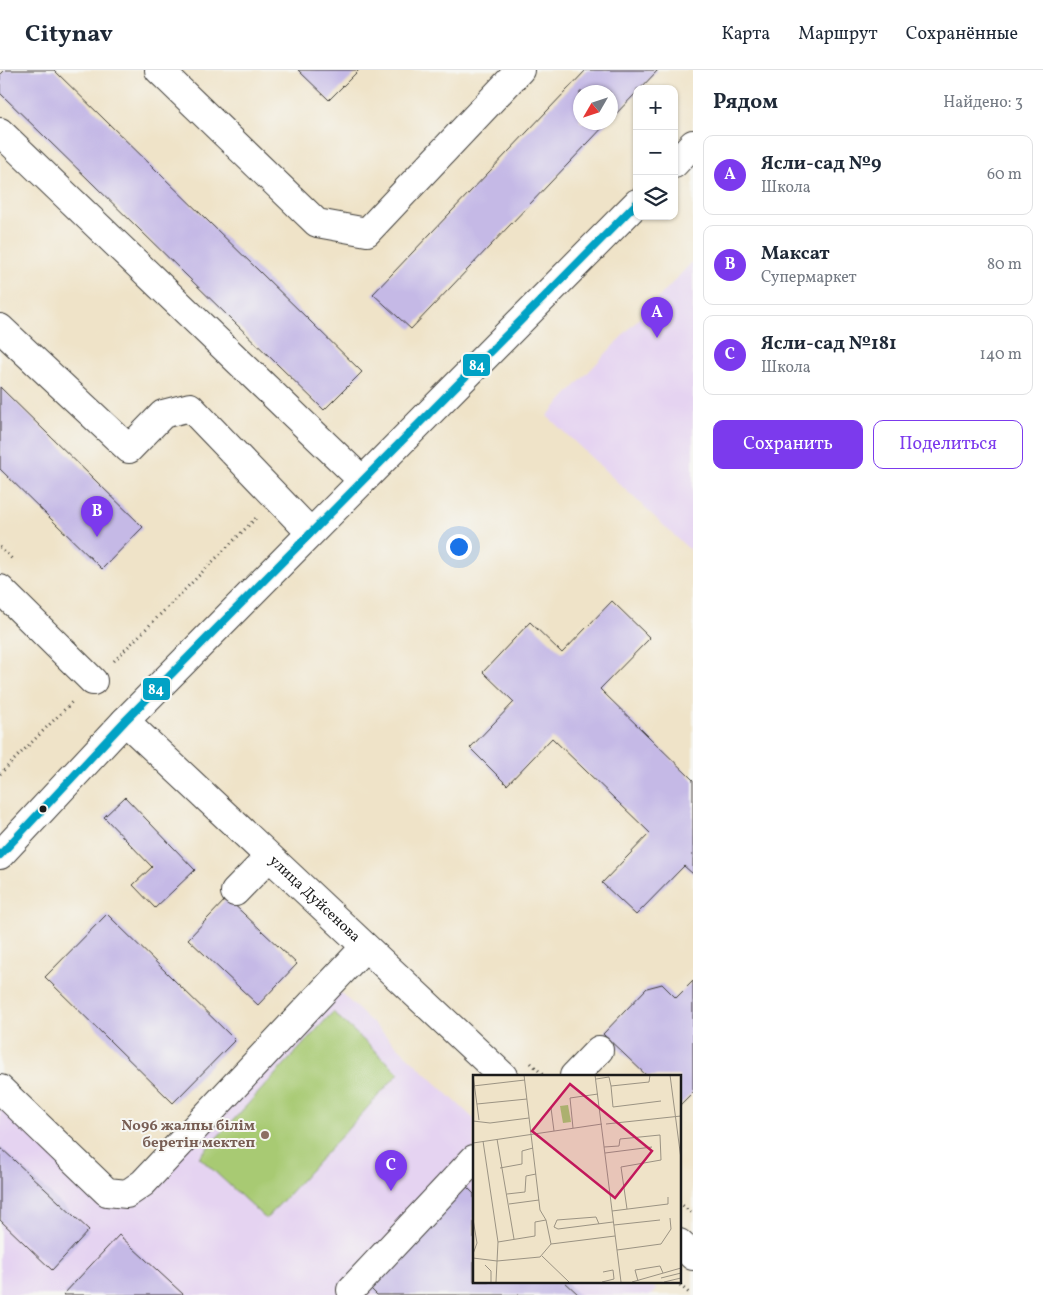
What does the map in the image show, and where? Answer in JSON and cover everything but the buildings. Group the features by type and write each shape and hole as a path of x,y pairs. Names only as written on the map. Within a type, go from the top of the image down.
{"street":[{"path":"159,70 317,223 367,232 520,70"},
{"path":"0,132 362,480"},
{"path":"678,160 693,144"},
{"path":"0,855 125,721 633,207"},
{"path":"0,328 129,449 163,414 190,408 310,532"},
{"path":"0,589 93,681"},
{"name":"улица Дуйсенова","path":"125,721 502,1075"},
{"path":"235,892 269,857"},
{"path":"0,1090 107,1192 127,1194 143,1183 365,947"},
{"path":"575,1075 599,1050"},
{"path":"351,1290 473,1161"},
{"path":"680,1244 693,1256"}],"path":[{"path":"0,774 277,498"},
{"path":"680,1203 693,1215"},
{"path":"677,1282 691,1295"}],"shaded area":[{"path":"693,261 693,553 547,416"},
{"name":"No96 жалпы білім беретін мектеп","path":"323,976 473,1118 473,1282 649,1282 657,1290 652,1295 0,1295 0,1082 121,1189"}],"green space":[{"path":"333,1012 399,1073 266,1219 199,1157"}],"transit line":[{"name":"84","path":"0,855 125,721 633,207"}],"place":[{"name":"Ясли-сад №9","path":"657,338"},
{"name":"Максат","path":"97,537"},
{"name":"No96 жалпы білім беретін мектеп","path":"265,1135"},
{"name":"Ясли-сад №181","path":"391,1191"}]}
